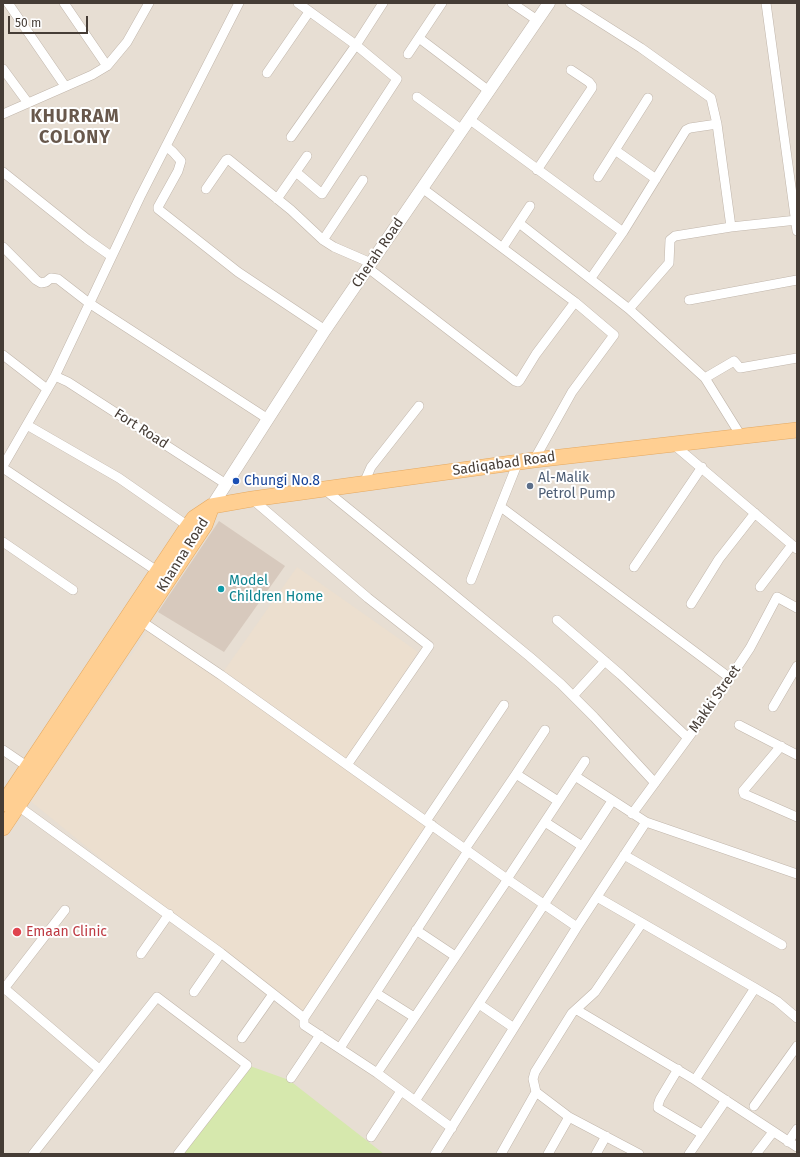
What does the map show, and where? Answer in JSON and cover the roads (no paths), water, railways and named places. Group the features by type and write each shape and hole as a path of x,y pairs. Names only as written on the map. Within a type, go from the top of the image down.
{"main road":[{"name":"Sadiqabad Road","path":"212,506 252,499 518,462 797,430"},
{"name":"Khanna Road","path":"9,802 136,617 157,571 194,518 212,506"},
{"name":"Khanna Road","path":"3,828 9,802 28,767 136,617 206,525 212,506"}],"street":[{"path":"8,3 65,86"},
{"path":"64,3 107,66"},
{"path":"3,114 92,75 107,66 127,42 149,3"},
{"path":"157,571 3,467 55,376 73,341 111,256 240,3"},
{"path":"291,136 356,46 383,3"},
{"path":"408,54 442,3"},
{"path":"512,3 537,20"},
{"name":"Cherah Road","path":"212,506 325,330 549,3"},
{"path":"570,3 641,48 711,98 717,124 731,227"},
{"path":"766,3 797,231"},
{"path":"267,73 304,6 397,79 322,194 296,172"},
{"path":"419,38 489,91"},
{"path":"3,69 28,103"},
{"path":"538,170 592,88 591,84 571,70"},
{"path":"417,97 462,130"},
{"path":"598,177 648,98"},
{"path":"469,119 623,232"},
{"path":"591,278 623,232 686,130 690,128 717,124"},
{"path":"166,146 181,161 178,171 158,207 158,210 238,272 325,330"},
{"path":"615,150 656,179"},
{"path":"277,199 307,156"},
{"path":"206,190 228,159 277,199 323,240 370,265 518,382 536,354 575,302"},
{"path":"3,172 111,256"},
{"path":"323,240 363,180"},
{"path":"422,188 575,302 614,335 572,392 534,460"},
{"path":"503,247 530,206"},
{"path":"629,309 669,263 670,240 675,236 731,227 796,220"},
{"path":"519,223 629,309 705,378 741,436"},
{"path":"3,247 36,280 41,283 46,282 51,278 58,280 89,303 268,419"},
{"path":"689,300 797,280"},
{"path":"3,355 47,389"},
{"path":"705,378 733,362 736,362 740,368 797,358"},
{"name":"Fort Road","path":"55,376 68,382 226,484"},
{"path":"364,483 371,467 419,406"},
{"path":"27,425 119,478 188,526"},
{"path":"673,444 702,467 794,547 760,587"},
{"path":"471,580 518,462"},
{"path":"634,566 702,467"},
{"path":"324,489 530,657 573,696 655,783"},
{"path":"252,499 368,598 429,646 347,765"},
{"path":"501,507 730,678"},
{"path":"691,604 719,560 755,513"},
{"path":"3,542 73,590"},
{"name":"Makki Street","path":"632,814 730,678 750,648 777,597 797,608"},
{"path":"136,617 221,675 466,850 577,927"},
{"path":"557,620 605,661 688,738"},
{"path":"573,696 605,661"},
{"path":"773,707 797,666"},
{"path":"452,1128 377,1073 304,1025 304,1018 504,705"},
{"path":"739,724 797,755"},
{"path":"340,1048 466,850 545,730"},
{"path":"781,746 744,791 744,794 797,817"},
{"path":"3,750 28,767"},
{"path":"377,1073 585,761"},
{"path":"516,774 558,801"},
{"path":"575,776 646,822 797,874"},
{"path":"415,1101 612,801"},
{"path":"9,802 168,914 221,953 304,1018"},
{"path":"545,822 582,846"},
{"path":"435,1154 577,927 646,822"},
{"path":"624,855 782,946"},
{"path":"597,897 777,1001 797,1018"},
{"path":"65,910 4,989 99,1069"},
{"path":"141,954 168,914"},
{"path":"639,1154 570,1117 536,1092 533,1079 535,1072 572,1013 595,992 642,923"},
{"path":"416,930 455,956"},
{"path":"194,992 221,953"},
{"path":"696,1080 755,988"},
{"path":"376,993 414,1017"},
{"path":"242,1038 273,994"},
{"path":"33,1154 157,997 248,1065 178,1154"},
{"path":"479,1004 514,1028"},
{"path":"577,1010 696,1080 797,1147"},
{"path":"291,1078 320,1035"},
{"path":"754,1106 797,1046"},
{"path":"678,1069 660,1099 658,1108 702,1134"},
{"path":"371,1137 401,1091"},
{"path":"501,1154 536,1092"},
{"path":"689,1154 726,1100"},
{"path":"548,1154 570,1117"},
{"path":"788,1142 797,1129"},
{"path":"756,1154 773,1132"},
{"path":"596,1154 606,1136"}],"place":[{"name":"Chungi No.8","path":"236,481"},
{"name":"Al-Malik Petrol Pump","path":"530,486"},
{"name":"Model Children Home","path":"221,589"},
{"name":"Emaan Clinic","path":"17,932"}],"district":[{"name":"KHURRAM COLONY","path":"75,127"}]}
